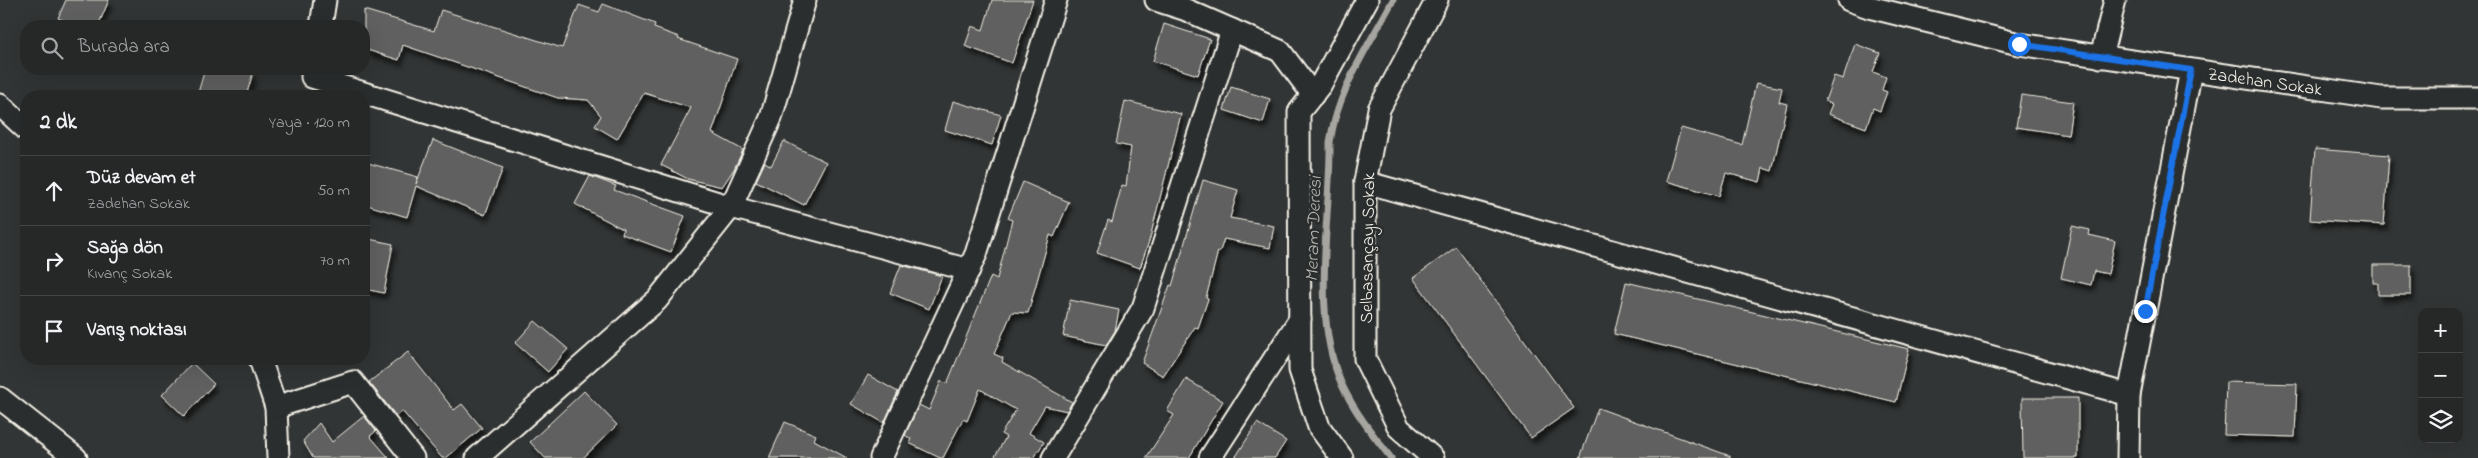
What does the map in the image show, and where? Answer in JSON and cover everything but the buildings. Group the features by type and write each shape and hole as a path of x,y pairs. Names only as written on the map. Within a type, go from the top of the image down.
{"street":[{"path":"322,20 325,0"},
{"path":"477,458 657,300 731,207 771,118 805,0"},
{"path":"881,458 976,254 1056,0"},
{"path":"1156,0 1184,9 1280,50 1313,94"},
{"path":"1342,458 1319,427 1300,370 1298,112 1321,84 1367,0"},
{"name":"Selbasançayı Sokak","path":"1433,458 1399,428 1365,359 1365,182 1379,108 1438,0"},
{"name":"Zadehan Sokak","path":"1849,0 1869,7 2019,44 2101,57 2381,98 2478,98"},
{"path":"2101,57 2115,0"},
{"path":"1053,458 1143,308 1232,30"},
{"path":"2128,458 2129,395 2191,70"},
{"path":"311,81 341,90"},
{"path":"370,99 731,207 969,270"},
{"path":"0,104 20,123"},
{"path":"1365,182 2129,395"},
{"path":"1210,458 1300,319"},
{"path":"262,365 276,408 278,458"},
{"path":"276,408 353,382 413,458"},
{"path":"0,398 76,458"}],"waterway":[{"name":"Meram Deresi","path":"1391,458 1352,404 1342,385 1332,357 1324,297 1324,265 1330,142 1334,123 1355,69 1393,0"}],"route":[{"path":"2019,44 2191,70 2145,311"}]}
